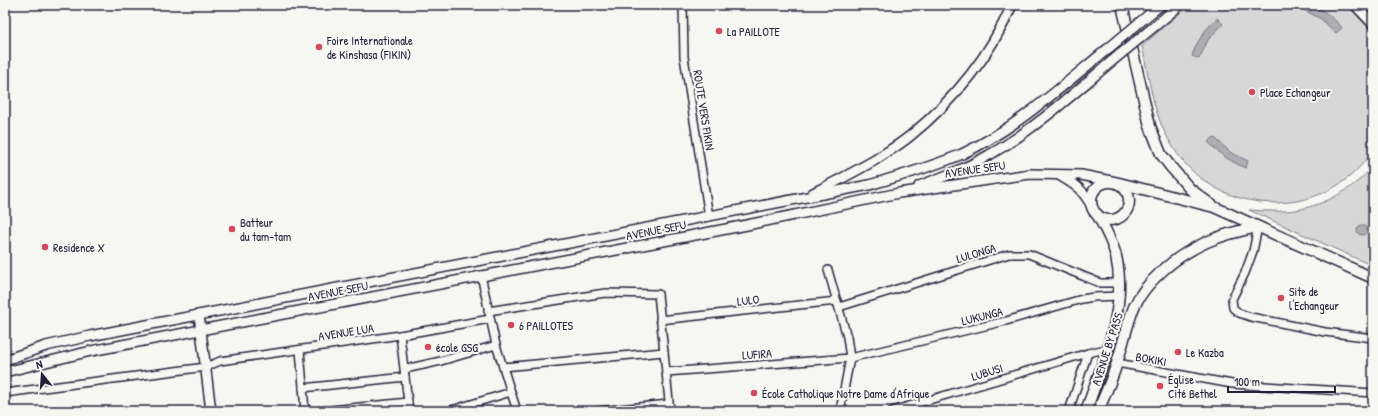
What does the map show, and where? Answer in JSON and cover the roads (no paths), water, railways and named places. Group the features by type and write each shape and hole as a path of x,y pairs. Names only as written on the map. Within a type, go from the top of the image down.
{"highway":[{"path":"1122,5 1150,126 1161,154 1190,189 1214,206 1373,278"},
{"path":"1163,194 1174,193 1180,188 1179,177"},
{"path":"1116,182 1125,188 1128,193 1129,199 1126,212 1115,219 1102,218 1095,211 1092,198 1097,188 1106,182 1116,182 1214,206"},
{"name":"AVENUE BY PASS","path":"1086,411 1107,350 1116,318 1120,296 1116,256 1108,234 1095,211"},
{"name":"AVENUE BY PASS","path":"1098,411 1109,387 1117,363 1127,324 1141,295 1153,280 1173,262 1195,246 1236,231 1258,227"}],"main road":[{"path":"797,200 854,172 892,149 922,126 952,97 982,59 1004,22 1012,5"},
{"path":"797,200 869,185 962,154 1002,131 1030,112 1161,5"},
{"path":"899,193 989,156 1051,113 1180,5"},
{"path":"1355,5 1373,24"},
{"name":"AVENUE SEFU","path":"5,372 91,350 759,223 899,193 1030,174 1081,175 1116,182"},
{"path":"1058,174 1081,190 1095,211"},
{"name":"AVENUE SEFU","path":"5,360 46,346 90,336 797,200"},
{"path":"756,208 759,223"},
{"path":"199,315 202,329 211,411"}],"street":[{"name":"ROUTE VERS FIKIN","path":"683,5 684,57 709,217"},
{"path":"1258,227 1253,251 1245,273 1232,299 1233,308 1239,313 1251,317 1345,336 1373,338"},
{"name":"LULONGA","path":"838,304 1009,254 1020,253 1035,256 1100,283 1119,283"},
{"path":"828,270 847,337 850,358 840,411"},
{"path":"480,275 496,345 517,411"},
{"path":"488,311 605,292 658,294 669,408 598,411"},
{"name":"LUKUNGA","path":"850,358 1006,321 1082,299 1120,296"},
{"name":"LULO","path":"660,320 838,304"},
{"name":"AVENUE LUA","path":"5,393 206,367 220,361 300,350 490,319"},
{"path":"400,334 409,411"},
{"path":"405,369 496,345"},
{"path":"300,350 305,411"},
{"name":"LUBUSI","path":"892,411 1088,353 1107,350"},
{"path":"503,367 664,352"},
{"path":"1062,411 1070,410 1088,353"},
{"name":"LUFIRA","path":"666,372 850,358"},
{"name":"BOKIKI","path":"1117,363 1232,384 1373,393"},
{"path":"303,388 406,378"},
{"path":"448,411 511,392"},
{"path":"321,411 408,402"}],"place":[{"name":"La PAILLOTE","path":"719,31"},
{"name":"Foire Internationale de Kinshasa (FIKIN)","path":"319,47"},
{"name":"Place Echangeur","path":"1252,92"},
{"name":"Batteur du tam-tam","path":"232,229"},
{"name":"Residence X","path":"45,247"},
{"name":"Site de l'Echangeur","path":"1281,298"},
{"name":"6 PAILLOTES","path":"511,325"},
{"name":"école GSG","path":"428,347"},
{"name":"Le Kazba","path":"1178,352"},
{"name":"Église Cité Bethel","path":"1160,386"},
{"name":"École Catholique Notre Dame d'Afrique","path":"754,393"}]}
